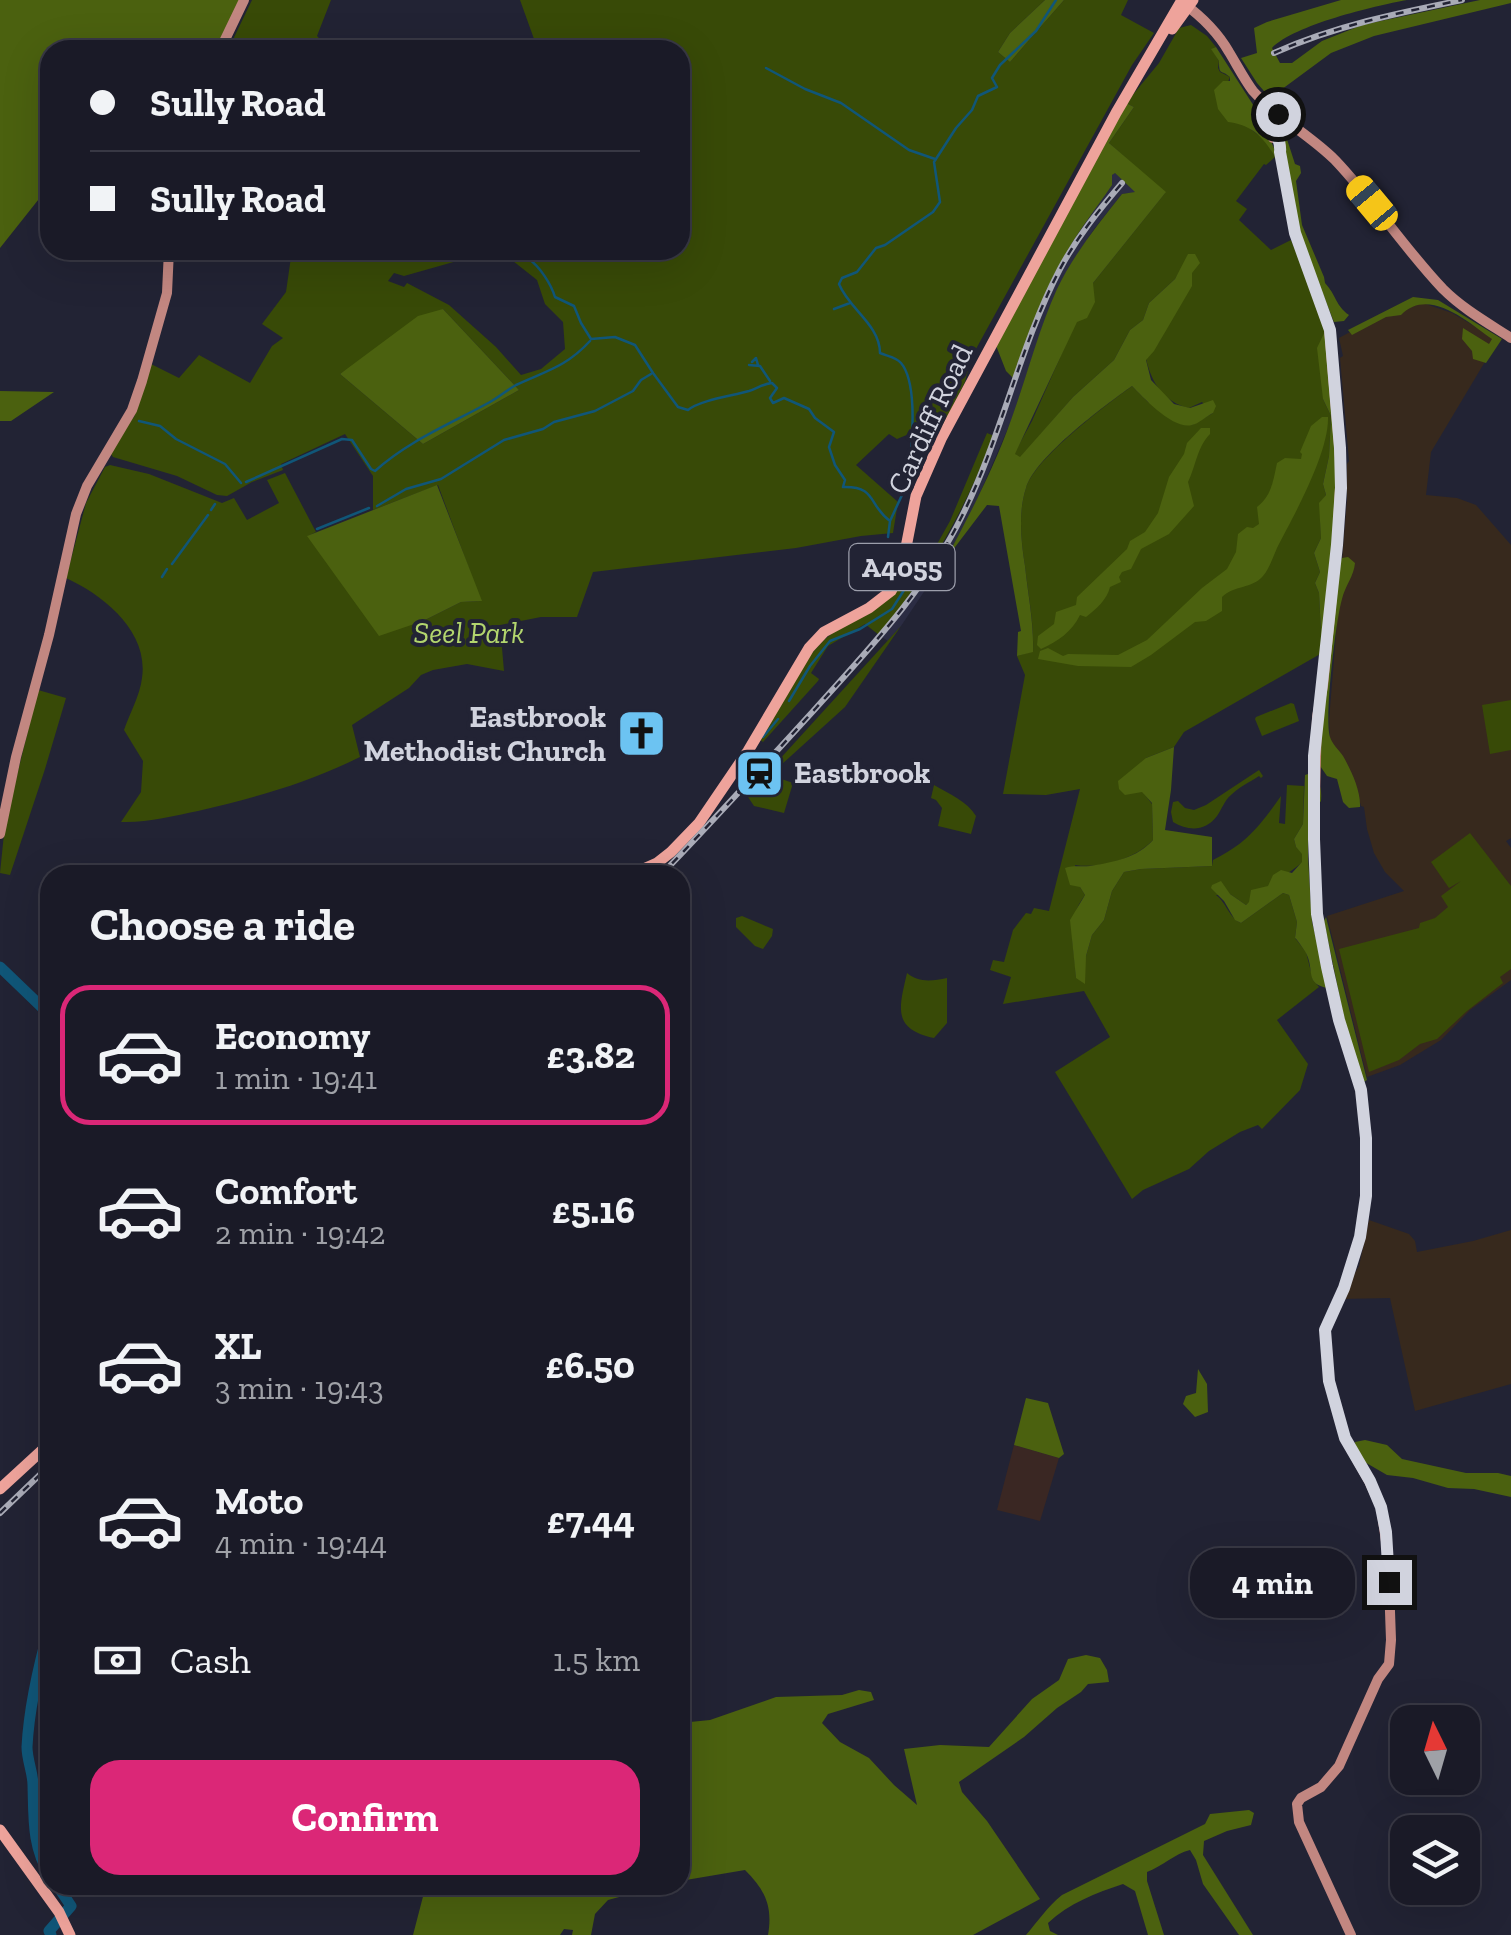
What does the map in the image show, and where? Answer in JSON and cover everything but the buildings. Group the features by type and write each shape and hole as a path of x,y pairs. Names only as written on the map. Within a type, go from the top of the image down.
{"main road":[{"name":"Cardiff Road","path":"651,865 699,823 748,751 809,648 824,632 869,608 891,590 901,574 916,496 941,439 1142,66 1184,5"},
{"path":"0,1489 40,1452"},
{"path":"0,1830 40,1885"},
{"path":"47,1895 70,1935"}],"street":[{"path":"225,40 244,0"},
{"path":"1184,5 1204,19 1249,86 1336,162 1445,290 1467,310 1511,338"},
{"path":"1276,112 1266,119 1280,152 1295,233 1330,330 1341,455 1337,545 1324,686 1317,717 1314,839 1317,914 1339,1020 1361,1090 1366,1196 1360,1237 1325,1330 1329,1381 1345,1438 1381,1507 1388,1555 1390,1664 1378,1680 1340,1766 1297,1804 1298,1822 1350,1935"},
{"path":"0,834 76,514 95,470 132,410 167,294 169,260"}],"shaded area":[{"path":"1114,172 1137,192 1122,194 1068,269 974,507 946,559 888,641 879,635 938,554 972,490 1032,324 1068,249"},
{"path":"1414,300 1452,313 1498,340 1431,452 1426,495 1457,498 1476,505 1511,545 1511,838 1506,841 1511,848 1511,980 1470,1010 1441,1040 1400,1065 1367,1077 1327,916 1404,891 1385,872 1374,853 1354,781 1330,739 1349,461 1339,338"},
{"path":"1369,1220 1409,1234 1417,1252 1511,1230 1511,1384 1415,1411 1390,1298 1340,1299 1359,1266"},
{"path":"1014,1445 1059,1458 1040,1521 997,1510"}],"green space":[{"path":"0,0 242,0 222,40 40,40 40,198 0,248"},
{"path":"252,0 331,0 317,36 321,40 233,40"},
{"name":"Seel Park","path":"520,0 1045,0 1010,33 998,52 1010,62 1064,0 1128,0 1121,15 1154,33 1132,65 971,358 965,382 934,443 909,434 897,439 889,434 856,465 898,502 893,533 593,572 577,617 541,617 500,625 504,671 467,664 433,670 352,725 360,757 301,782 240,801 160,819 121,822 141,792 143,761 124,730 139,691 142,661 131,630 120,617 94,594 66,578 86,503 105,467 149,474 222,503 234,498 247,520 279,503 267,480 285,473 316,532 308,536 423,621 461,602 481,601 438,485 373,510 373,476 345,434 281,464 283,470 227,496 113,457 125,427 134,417 151,364 179,378 199,355 250,383 272,346 283,338 262,324 286,292 291,260 461,260 404,276 394,273 388,281 404,287 407,283 449,305 521,375 541,369 565,349 563,322 545,304 537,280 513,261 690,260 690,40 534,40","holes":["443,309 519,390 423,444 340,374"]},
{"path":"1045,0 1064,0 1010,62 998,52 1010,33"},
{"path":"1341,0 1407,0 1298,32 1272,48 1280,63 1292,63 1322,41 1362,25 1480,0 1511,3 1374,36 1331,53 1270,98 1241,58 1257,53 1254,28"},
{"path":"1191,25 1216,47 1212,49 1219,61 1218,68 1230,77 1234,123 1243,123 1267,142 1275,157 1264,164 1236,201 1247,209 1239,220 1271,250 1291,240 1327,327 1323,399 1331,416 1329,456 1323,484 1326,495 1320,503 1321,538 1314,553 1320,572 1315,583 1322,653 1184,732 1174,747 1146,758 1142,791 1152,804 1153,840 1117,861 1075,865 1085,895 1073,925 1076,978 1092,935 1104,920 1112,891 1124,872 1212,866 1213,860 1252,833 1281,796 1279,823 1285,824 1287,785 1304,786 1303,824 1294,839 1303,862 1246,905 1230,894 1216,895 1241,923 1283,893 1289,895 1297,922 1295,938 1306,952 1313,980 1319,987 1277,1020 1308,1064 1300,1090 1262,1129 1258,1125 1240,1132 1189,1169 1132,1199 1055,1072 1110,1037 1084,991 1003,1004 1011,977 990,970 993,960 1004,962 1013,930 1026,913 1031,914 1034,908 1049,911 1080,789 1046,795 1003,794 1025,675 1017,656 1033,651 1021,527 1026,488 1057,448 1132,386 1148,402 1192,425 1213,413 1202,402 1189,408 1166,396 1156,384 1146,359 1167,326 1185,263 1175,279 1149,303 1143,320 1130,330 1114,360 1073,397 1020,458 1014,454 1093,283 1165,193 1109,143 1134,107 1126,103 1159,63 1179,28"},
{"path":"1216,47 1259,114 1275,157 1256,133 1228,122 1218,109 1214,90 1223,81 1230,81 1230,77 1220,71 1211,49"},
{"path":"1126,103 1134,107 1109,143 1166,192 1093,283 1095,302 1087,318 1077,322 1015,454 1020,457 1073,397 1114,360 1130,330 1143,320 1149,303 1175,279 1188,254 1195,254 1200,263 1192,273 1192,286 1146,360 1151,380 1174,404 1190,408 1213,400 1216,406 1200,422 1184,425 1159,412 1132,386 1042,462 1026,488 1021,517 1033,652 1017,656 1021,631 999,506 987,505 946,559 997,456 1057,289 1079,251 1122,194 1135,192 1115,173 1112,175 1112,185 1051,281 1014,379 1006,371 995,343"},
{"path":"1285,133 1295,164 1300,166 1296,181 1302,225 1325,283 1349,315 1344,321 1334,322 1297,228 1281,136"},
{"path":"1413,297 1438,300 1502,339 1486,363 1473,359 1462,339 1463,328 1489,344 1492,339 1436,306 1412,307 1352,335 1348,330"},
{"path":"443,309 519,390 423,444 340,374 418,316"},
{"path":"1327,327 1339,467 1322,653 1315,583 1320,572 1314,553 1321,538 1319,503 1326,495 1323,484 1331,416 1323,399 1317,348"},
{"path":"0,391 54,392 11,421 0,421"},
{"path":"1328,417 1327,432 1317,466 1259,580 1227,593 1222,597 1222,611 1206,621 1195,622 1131,667 1078,666 1038,659 1040,651 1048,648 1063,656 1118,655 1147,640 1227,569 1236,552 1238,534 1259,524 1257,507 1269,493 1277,463 1285,458 1301,459 1311,426"},
{"path":"1201,428 1210,428 1210,434 1188,482 1194,506 1169,534 1141,549 1131,569 1122,572 1121,582 1110,587 1097,607 1086,617 1080,615 1064,635 1041,649 1038,636 1054,624 1056,612 1076,605 1077,597 1127,549 1130,541 1145,532 1158,513 1169,477 1187,443"},
{"path":"987,433 994,436 971,490 930,564 897,611 879,635 865,624 828,646 811,673 818,681 763,742 759,739 812,653 921,563 936,546"},
{"path":"437,485 482,601 461,602 379,636 307,536"},
{"path":"1348,557 1355,563 1337,626 1329,727 1331,740 1343,756 1359,794 1360,807 1349,808 1343,802 1337,779 1327,776 1309,750 1317,725 1340,563"},
{"path":"901,626 845,707 770,775 793,783 784,813 754,806 748,797 757,784"},
{"path":"38,690 66,698 10,875 0,873 5,824"},
{"path":"1511,700 1511,750 1490,754 1482,705"},
{"path":"1291,703 1299,721 1262,736 1256,717"},
{"path":"1174,747 1165,830 1212,837 1212,866 1124,872 1112,891 1104,920 1092,935 1085,984 1076,978 1070,920 1085,895 1080,887 1070,885 1065,868 1124,858 1153,840 1152,803 1142,792 1125,795 1118,781 1146,758"},
{"path":"1259,770 1263,776 1234,792 1207,825 1190,828 1173,822 1173,802 1194,810"},
{"path":"1311,773 1320,786 1321,796 1318,805 1308,807 1319,811 1320,821 1308,822 1312,922 1328,988 1313,980 1309,959 1295,938 1297,922 1289,895 1283,893 1241,923 1211,888 1221,881 1230,894 1246,905 1251,890 1268,886 1273,875 1281,870 1292,873 1302,862 1294,839 1303,824 1305,775"},
{"path":"934,785 957,798 976,816 971,834 938,826 942,808 931,798"},
{"path":"1470,833 1511,886 1511,969 1500,977 1503,983 1437,1039 1369,1072 1339,949 1419,928 1420,923 1435,918 1448,907 1441,896 1461,881 1449,888 1431,862"},
{"path":"742,916 773,929 763,949 736,927 736,918"},
{"path":"1326,917 1367,1080 1362,1083 1346,1027"},
{"path":"907,973 921,980 947,978 947,1023 934,1038 905,1023 901,1007"},
{"path":"1198,1369 1207,1384 1208,1412 1195,1417 1183,1404 1186,1396 1196,1393"},
{"path":"1026,1398 1048,1403 1064,1454 1059,1458 1014,1445"},
{"path":"1355,1442 1387,1445 1402,1459 1466,1473 1511,1476 1511,1497 1387,1475 1356,1457"},
{"path":"1086,1655 1100,1658 1109,1682 1088,1684 1024,1737 959,1782 962,1792 987,1821 1040,1899 973,1935 768,1935 766,1899 745,1870 690,1879 690,1722 710,1720 776,1697 871,1692 874,1700 828,1714 822,1723 840,1742 869,1758 917,1805 904,1749 940,1745 989,1747 1032,1699 1059,1680 1068,1659"},
{"path":"1249,1810 1254,1813 1251,1825 1204,1841 1203,1855 1253,1935 1239,1935 1203,1884 1190,1850 1147,1872 1164,1935 1148,1935 1135,1891 1123,1884 1083,1899 1056,1916 1048,1923 1050,1931 1058,1935 1026,1935 1062,1895 1205,1824 1210,1814"},
{"path":"423,1895 627,1895 608,1900 595,1914 591,1935 572,1935 573,1930 564,1929 560,1935 413,1935"}],"waterway":[{"path":"910,475 913,417 907,373 899,361 880,353 870,325 839,284 842,278 857,272 876,248 933,212 940,202 934,162 978,96 997,87 992,78 1000,65 1036,31 1056,0"},
{"path":"766,68 841,103 909,150 935,159"},
{"path":"530,260 548,281 555,297 574,306 591,339 615,337 635,345 678,407 688,410 772,383 777,388 770,398 773,403 784,398 809,409 834,432 829,447 845,480 843,487 867,493 890,521 888,537"},
{"path":"834,309 850,303"},
{"path":"246,482 342,439 352,440 375,471 415,442 516,385 564,363 590,341"},
{"path":"752,362 756,358 758,365"},
{"path":"749,365 760,366 770,381"},
{"path":"377,506 406,489 441,479 504,440 595,411 633,391 651,374"},
{"path":"139,421 160,426 176,439 225,464 241,483"},
{"path":"890,521 908,482"},
{"path":"211,510 215,504"},
{"path":"317,529 369,508"},
{"path":"172,564 208,515"},
{"path":"789,701 830,641 860,629 892,609 931,559"},
{"path":"162,577 167,569"},
{"path":"763,737 778,719"},
{"path":"0,967 40,1005"},
{"path":"40,1666 27,1747 40,1852"},
{"path":"51,1935 49,1931 71,1906 64,1895"}],"railway":[{"path":"1274,53 1343,28 1462,0"},
{"path":"670,865 857,663 932,568 976,486 1033,329 1060,269 1122,183"},
{"path":"0,1513 40,1475"}],"place":[{"name":"Eastbrook Methodist Church","path":"641,734"},
{"name":"Eastbrook","path":"759,773"}],"route":[{"path":"1278,114 1275,128 1292,224 1330,330 1340,427 1337,545 1314,756 1314,839 1317,914 1339,1020 1361,1090 1366,1196 1360,1237 1325,1330 1329,1381 1345,1438 1381,1507 1389,1582"}]}
